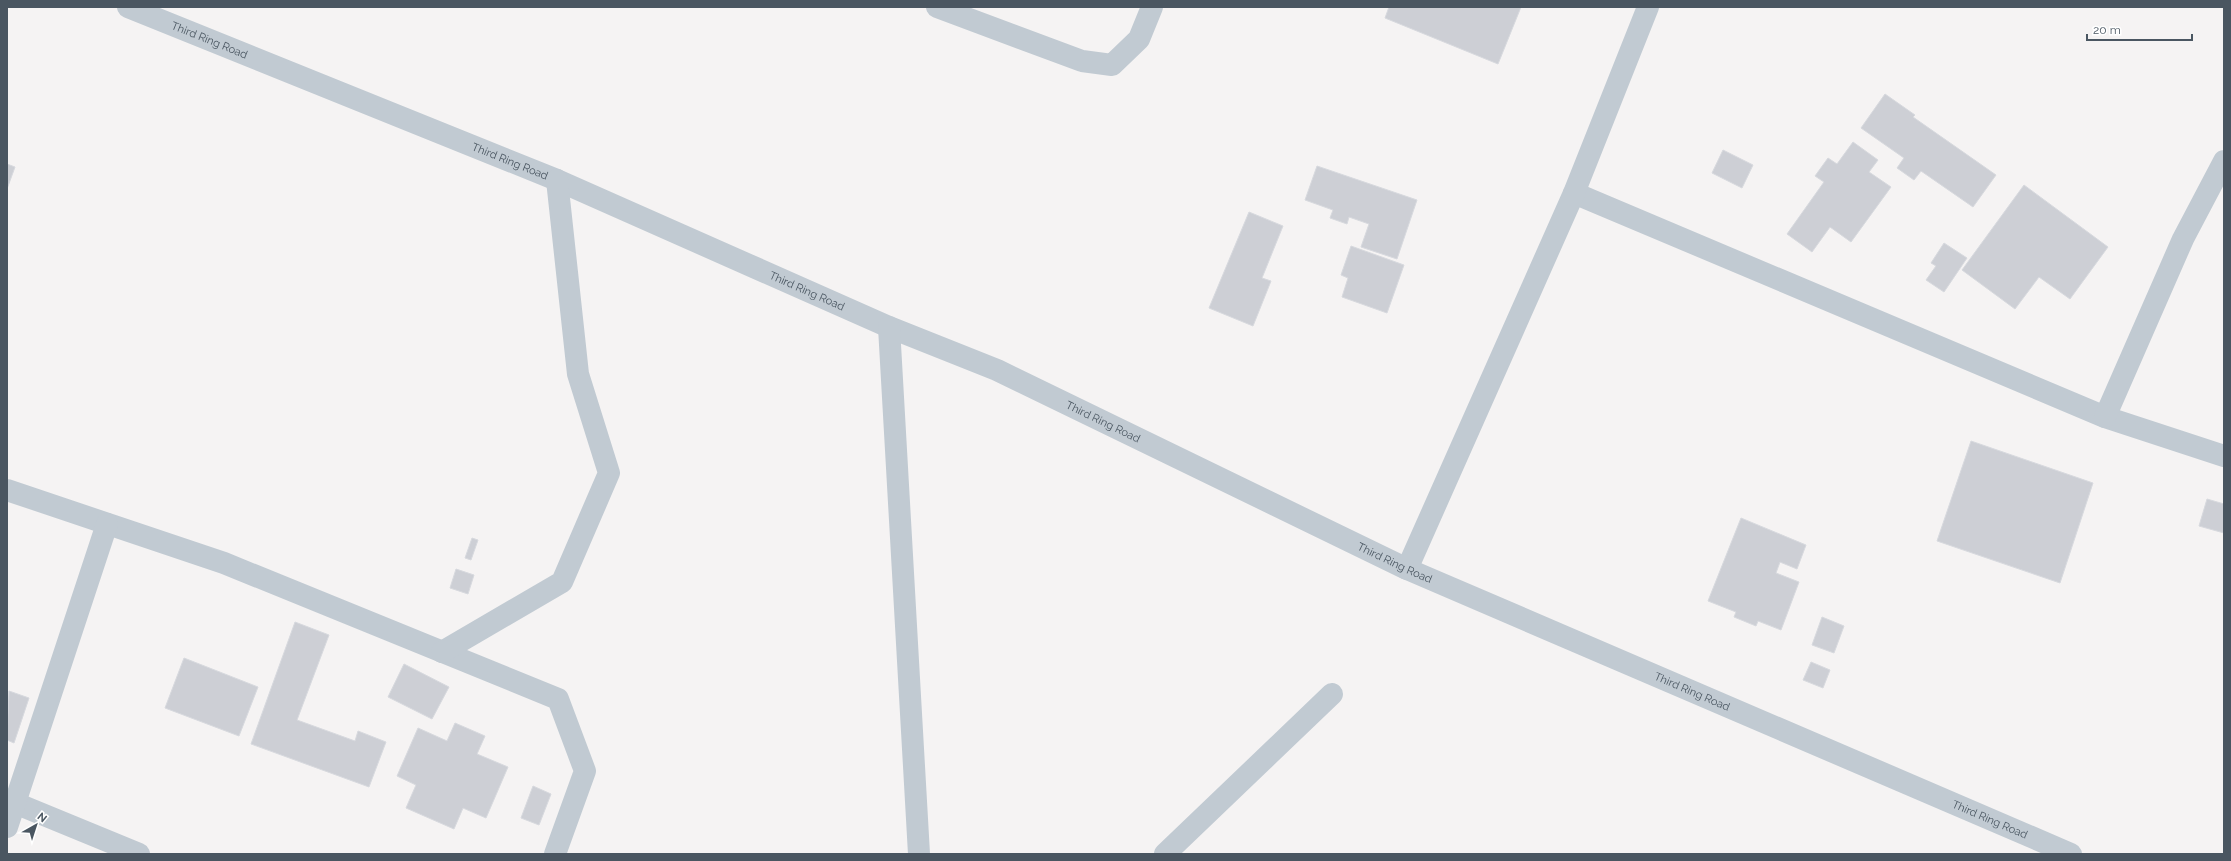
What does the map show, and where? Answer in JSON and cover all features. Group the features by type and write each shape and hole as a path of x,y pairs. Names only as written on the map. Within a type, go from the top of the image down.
{"street":[{"name":"Third Ring Road","path":"128,7 557,180 889,328 997,370 1407,569 2071,854"},
{"path":"937,7 1082,61 1112,65 1139,39 1152,7"},
{"path":"1407,569 1574,193 1648,7"},
{"path":"2106,417 2183,238 2224,161"},
{"path":"442,652 562,582 609,473 578,374 557,180"},
{"path":"1574,193 2106,417 2224,456"},
{"path":"889,328 918,854"},
{"path":"7,490 224,563 558,699 585,771 555,854"},
{"path":"7,827 107,524"},
{"path":"1165,854 1332,694"},
{"path":"15,803 139,854"}],"building":[{"path":"1389,7 1521,7 1498,64 1385,18"},
{"path":"1885,94 1915,115 1913,117 1996,175 1973,207 1921,171 1914,180 1897,168 1904,158 1861,128"},
{"path":"1853,142 1878,160 1869,172 1891,187 1851,242 1830,227 1812,252 1787,234 1824,182 1815,176 1828,158 1837,164"},
{"path":"1723,150 1753,165 1742,188 1712,173"},
{"path":"7,164 15,167 7,189"},
{"path":"1317,166 1417,200 1397,259 1361,247 1369,224 1349,217 1347,224 1330,218 1333,210 1305,200"},
{"path":"2024,185 2108,247 2070,299 2039,277 2015,309 1962,270"},
{"path":"1249,212 1283,226 1262,278 1271,281 1253,326 1209,308"},
{"path":"1944,243 1967,258 1944,292 1926,280 1936,266 1931,263"},
{"path":"1351,246 1404,265 1387,313 1342,297 1348,278 1341,275"},
{"path":"1971,441 2093,483 2060,583 1937,541"},
{"path":"2207,499 2224,504 2224,533 2199,526"},
{"path":"1741,518 1806,545 1797,569 1780,562 1776,573 1799,582 1781,630 1758,621 1756,626 1734,617 1736,612 1708,601"},
{"path":"472,538 478,540 471,560 465,558"},
{"path":"456,569 474,575 468,594 450,588"},
{"path":"1822,617 1844,626 1834,653 1812,645"},
{"path":"295,622 329,635 297,720 355,741 358,731 386,742 369,787 251,744"},
{"path":"184,658 258,687 239,736 165,708"},
{"path":"1811,662 1830,670 1823,688 1803,680"},
{"path":"404,664 449,687 432,719 388,697"},
{"path":"9,691 29,698 14,743 7,740"},
{"path":"455,723 485,736 477,754 508,767 486,818 463,808 454,829 406,808 416,785 397,776 418,728 447,741"},
{"path":"533,786 551,794 539,825 521,818"}]}
